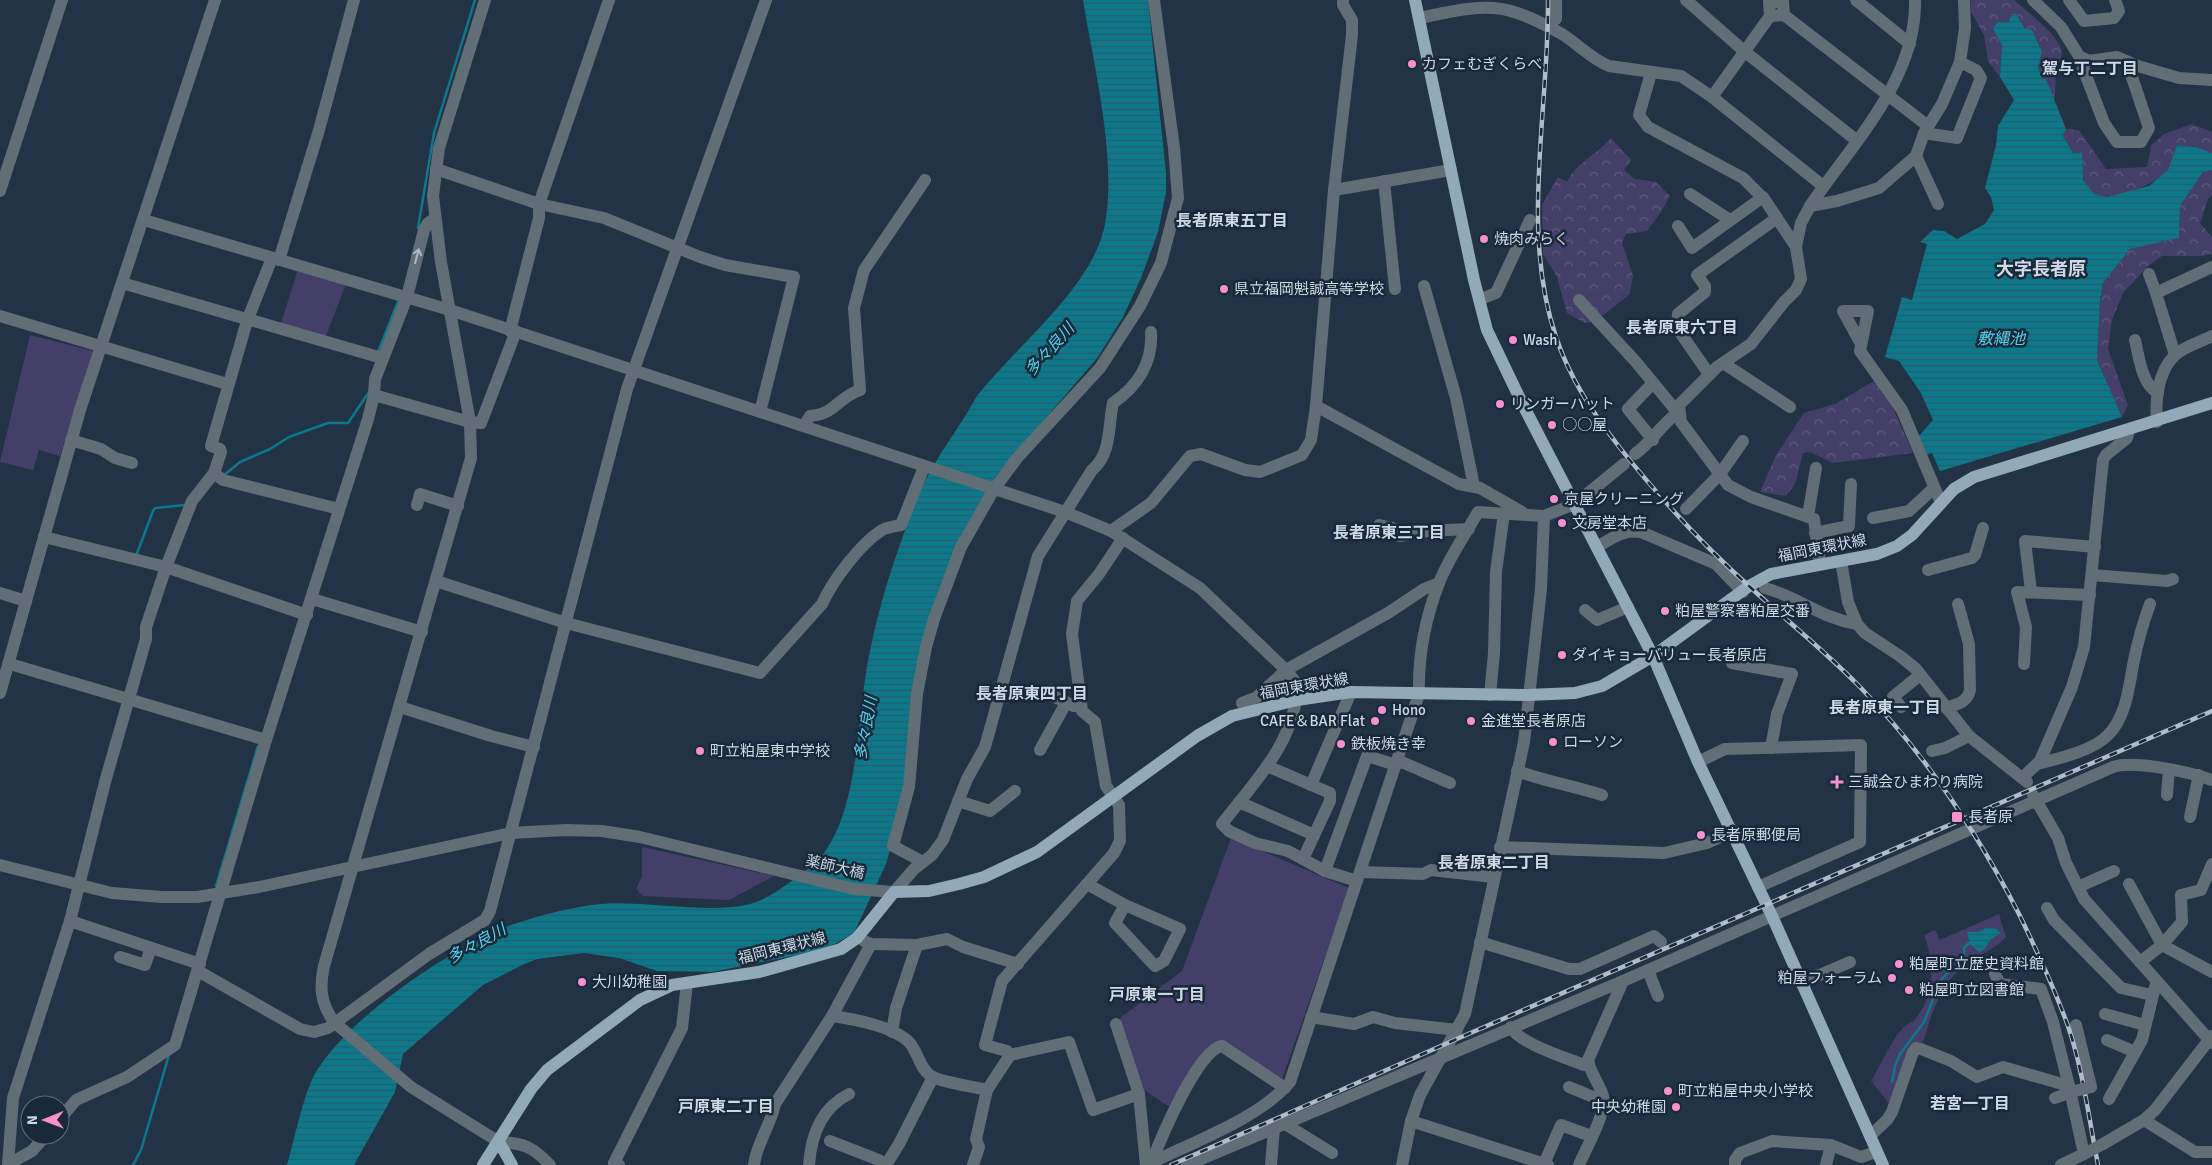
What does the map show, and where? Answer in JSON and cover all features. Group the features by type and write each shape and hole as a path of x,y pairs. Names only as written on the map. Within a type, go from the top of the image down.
{"main road":[{"path":"1415,0 1474,280 1487,330 1652,656 1698,762 1772,916 1883,1165"},
{"name":"福岡東環状線","path":"483,1165 499,1142 530,1088 547,1070 640,1000 658,990 687,983 759,972 798,963 841,949 857,938 894,892 929,891 984,877 1037,852 1197,736 1232,716 1297,700 1351,692 1528,695 1575,693 1602,686 1652,656 1749,586 1771,574 1877,554 1897,546 1912,535 1954,489 1974,477 2156,422 2212,403"},
{"path":"499,1142 512,1165"}],"street":[{"path":"0,190 62,0"},
{"path":"0,693 10,664 72,440 215,0"},
{"path":"8,1164 13,1098 70,921 105,782 130,700 146,638 146,627 166,567 192,501 214,473 221,452 220,449 211,446 227,384 247,321 275,259 319,130 354,0"},
{"path":"485,0 439,148 436,169 434,219 470,422 471,458 322,976 322,998 326,1011 338,1026 411,1087 499,1142 514,1143 535,1149 550,1165"},
{"path":"374,395 470,422 481,423 513,331 539,218 539,204 609,0"},
{"path":"70,921 151,948 199,968 308,1032 314,1032 338,1026 429,954 485,920 490,911 511,834 634,370 766,0"},
{"path":"923,862 893,846 910,787 919,684 934,619 950,573 974,519 994,489 1018,456 1100,368 1140,306 1161,263 1178,198 1174,148 1154,0"},
{"path":"1111,531 1151,503 1190,456 1201,454 1245,470 1260,472 1302,454 1311,440 1316,406 1334,190 1352,20 1343,5 1343,0"},
{"path":"1556,0 1556,19"},
{"path":"1686,0 1744,51 1856,140"},
{"path":"1856,0 1910,44"},
{"path":"1635,454 1653,440 1672,417 1678,413 1679,405 1710,374 1751,344 1784,302 1796,290 1801,279 1796,247 1801,223 1810,206 1888,94 1910,44 1916,16 1915,0"},
{"path":"1810,206 1837,201 1879,188 1916,156 1926,129 1942,104 1960,62 1965,28 1964,0"},
{"path":"2032,0 2061,27 2072,48 2089,61 2117,57 2178,78 2212,80"},
{"path":"2069,0 2084,21 2114,18 2119,11 2115,0"},
{"path":"1712,96 1770,16 1768,1 1784,1 1784,15"},
{"path":"1420,18 1471,7 1510,3 1562,34 1600,62 1609,66 1681,76 1712,96 1824,186"},
{"path":"1770,16 1784,15 1888,94 1926,129 1957,138 1981,78 1976,70 1960,62"},
{"path":"2085,59 2083,68 2104,123 2117,142 2141,142 2149,128 2131,74 2133,64"},
{"path":"1652,73 1639,115 1648,127 1743,178 1763,197 1796,247"},
{"path":"1916,156 1938,204"},
{"path":"436,169 539,204 604,218 725,264 794,277 760,412"},
{"path":"1334,190 1451,170"},
{"path":"804,426 810,416 821,415 839,404 846,394 860,390 854,308 864,270 925,180"},
{"path":"1384,182 1395,289"},
{"path":"1690,194 1730,220"},
{"path":"1678,226 1692,248 1763,197"},
{"path":"1710,374 1677,328 1678,314 1705,292 1705,286 1697,275 1777,218"},
{"path":"70,1107 76,1100 127,1078 175,1046 266,740 307,615 374,395 375,378 406,297 424,230 428,223 434,219"},
{"path":"144,220 450,310 1065,512 1111,531 1200,588 1286,670 1297,684 1297,700 1280,750 1222,824 1229,831 1255,843 1288,851 1325,871 1359,877 1422,874 1431,870 1494,877"},
{"path":"1480,299 1496,293 1530,220"},
{"path":"2156,293 2212,267"},
{"path":"2149,274 2175,354"},
{"path":"122,283 247,321 382,358"},
{"path":"1424,286 1456,398 1474,486"},
{"path":"1579,300 1678,413 1681,422 1728,485 1738,492 1814,519 1820,564"},
{"path":"0,316 227,384"},
{"path":"894,892 914,869 932,855 943,840 967,779 985,747 1038,556 1065,512 1106,454 1114,403 1135,384 1143,371 1152,348 1151,332"},
{"path":"2156,422 2155,404 2167,366 2175,354 2212,336"},
{"path":"2135,340 2146,380 2152,390 2158,393"},
{"path":"1860,342 1860,351 1902,410 1941,502"},
{"path":"1724,363 1790,407"},
{"path":"1653,383 1628,409 1653,440"},
{"path":"1316,406 1460,484 1474,486 1526,514"},
{"path":"2030,790 2037,764 2072,687 2084,647 2103,460 2106,455 2127,438 2129,430"},
{"path":"72,440 101,449 115,458 132,463"},
{"path":"1686,509 1720,474 1743,441"},
{"path":"1148,1164 1252,1113 1267,1104 1290,1082 1419,694 1418,668 1422,644 1439,583 1478,512 1544,516 1575,504 1624,464"},
{"path":"436,581 566,623 760,674 822,604 828,591 871,539 884,529 901,525 924,467"},
{"path":"1808,516 1816,468"},
{"path":"214,473 223,480 338,509"},
{"path":"1815,533 1849,526 1850,484"},
{"path":"1873,518 1909,511 1934,488"},
{"path":"417,506 420,494 458,506"},
{"path":"1490,695 1494,653 1496,572 1504,513"},
{"path":"1402,1165 1411,1120 1420,1095 1465,1014 1524,742 1541,589 1544,516"},
{"path":"1379,526 1393,528 1400,536 1427,531 1469,529"},
{"path":"1928,570 1972,558 1975,555 1983,528"},
{"path":"1597,547 1621,533 1632,530 1642,532 1716,564 1743,592"},
{"path":"44,537 166,567 307,615"},
{"path":"1082,711 1072,634 1077,601 1099,574 1123,538"},
{"path":"2031,591 2025,541 2095,547"},
{"path":"1841,561 1848,602 1857,624 1873,640 1900,656 1920,675 1969,736 2030,790 2058,838 2066,863 2078,887 2094,912 2211,1040 2155,1110 2144,1120 2103,1144 2061,1165"},
{"path":"2092,575 2166,581 2173,579"},
{"path":"1242,703 1256,697 1286,670 1388,613 1424,589 1439,583"},
{"path":"1765,588 1785,594 1826,616 1857,624"},
{"path":"2024,664 2026,627 2017,592 2031,591 2090,595"},
{"path":"0,593 26,601"},
{"path":"312,598 422,632"},
{"path":"1946,708 1963,702 1968,697 1970,690 1969,644 1958,604"},
{"path":"2037,764 2076,752 2108,736 2127,699 2142,627 2150,604"},
{"path":"1585,610 1597,620 1628,607"},
{"path":"1732,663 1792,674 1777,714 1771,748"},
{"path":"10,664 266,740"},
{"path":"1901,707 1894,697 1920,675"},
{"path":"1010,1055 1007,1051 985,1045 1002,981 1119,846 1119,805 1106,786 1095,722 1082,711 1053,696 1051,690"},
{"path":"1311,785 1349,701 1351,692"},
{"path":"1040,750 1066,703"},
{"path":"400,707 534,747"},
{"path":"1932,751 1945,748 1969,736"},
{"path":"1698,762 1725,749 1861,745 1860,842 1758,887"},
{"path":"1325,871 1367,756 1397,762 1450,783"},
{"path":"1192,1164 1772,916 2030,790 2118,765 2169,769 2199,775 2212,780"},
{"path":"1267,766 1330,794 1330,801 1303,859"},
{"path":"2167,795 2169,769"},
{"path":"1517,771 1548,782 1556,780 1602,794"},
{"path":"2190,817 2199,775"},
{"path":"958,801 990,811 1015,791"},
{"path":"1239,802 1314,835"},
{"name":"薬師大橋","path":"0,865 79,886 138,896 197,897 220,894 511,834 566,830 620,833 786,873 877,892 894,892"},
{"path":"1500,847 1664,853 1707,843 1731,832"},
{"path":"2140,962 2162,945 2182,922 2181,895 2202,890 2212,864"},
{"path":"2078,887 2114,871"},
{"path":"1087,884 1125,905 1180,929 1164,961 1155,966 1115,924 1125,905"},
{"path":"2129,884 2162,945 2212,972"},
{"path":"2047,908 2054,920 2121,988 2152,995"},
{"path":"1480,942 1569,970 1580,969 1654,936 1661,942"},
{"path":"857,938 871,944 916,945 947,939 963,947 1018,964"},
{"path":"754,1165 759,1146 772,1118 775,1104 832,1016 871,944"},
{"path":"892,1032 896,1008 916,945"},
{"path":"120,957 145,965 151,948"},
{"path":"1801,983 1850,962"},
{"path":"1648,970 1658,996"},
{"path":"1995,974 2000,984 2041,989 2053,1022 2084,1154"},
{"path":"1579,1165 1604,1108 1589,1065 1592,1050 1623,981"},
{"path":"619,1165 614,1163 682,1028 687,983"},
{"path":"2109,1100 2142,1040 2153,989 2159,983"},
{"path":"2105,1014 2145,1025"},
{"path":"832,1016 859,1020 892,1032 908,1041 922,1068 933,1077 987,1090"},
{"path":"1311,1017 1354,1024 1373,1017 1395,1023 1456,1030"},
{"path":"1116,1024 1139,1094 1148,1164"},
{"path":"1870,1136 1887,1120 1892,1112 1916,1048 1951,1061 1977,1077 2003,1067 2070,1089 2091,1087 2076,1025"},
{"path":"1511,1027 1514,1032 1542,1048 1584,1065 1589,1065"},
{"path":"2107,1040 2135,1052"},
{"path":"972,1165 979,1147 976,1139 987,1090 1010,1055 1069,1042 1093,1110 1139,1094"},
{"path":"1148,1164 1189,1082 1211,1051 1217,1047 1222,1046 1285,1088"},
{"path":"830,1141 879,1160 885,1165 900,1144 933,1077"},
{"path":"1569,1087 1603,1101"},
{"path":"2054,1098 2070,1089"},
{"path":"809,1165 810,1148 823,1116 836,1101 849,1094"},
{"path":"1411,1120 1546,1164 1561,1125 1591,1136"},
{"path":"2144,1120 2195,1152 2212,1152"},
{"path":"1280,1126 1332,1154"},
{"path":"1271,1165 1280,1126"},
{"path":"1735,1165 1735,1160 1740,1153 1772,1141 1831,1145 1862,1158 1876,1152"},
{"path":"8,1164 32,1152 38,1145"},
{"path":"1826,1165 1831,1145"}],"green space":[{"path":"1971,0 2014,0 2057,40 2062,54 2057,69 2054,100 2046,79 2042,78 2038,67 2042,52 2002,45 2000,77 1988,61 1984,35 1971,12"},
{"path":"2192,124 2212,132 2212,153 2196,147 2177,145 2168,170 2162,175 2133,191 2111,196 2101,196 2089,190 2084,181 2082,152 2073,153 2063,136 2066,129 2079,130 2106,169 2147,167 2151,146 2164,134"},
{"path":"1611,138 1631,160 1624,170 1635,179 1656,182 1670,196 1647,231 1626,234 1622,243 1633,275 1630,294 1596,321 1585,323 1567,313 1557,277 1543,254 1542,205 1558,177 1567,182 1581,164"},
{"path":"2212,170 2212,195 2208,199 2200,223 2212,237 2212,254 2202,256 2162,256 2148,266 2123,293 2112,320 2108,349 2128,405 2122,417 2097,360 2100,300 2103,283 2130,249 2179,238 2180,206 2203,172"},
{"path":"298,270 346,284 324,341 280,326"},
{"path":"30,335 93,351 60,456 39,450 33,470 0,462"},
{"path":"1874,381 1892,406 1913,453 1833,463 1810,452 1803,453 1795,484 1786,496 1760,492 1776,455 1804,413 1835,404"},
{"path":"1231,838 1349,888 1281,1082 1219,1042 1171,1108 1140,1087 1120,1018 1182,971"},
{"path":"642,847 774,876 729,900 643,896 636,889 642,876"},
{"path":"1999,914 2006,937 1960,969 1945,987 1935,1007 1923,1042 1914,1042 1891,1106 1871,1081 1899,1033 1915,1019 1922,1010 1926,1000 1931,978 1931,967 1924,935 1935,930 1940,940"}],"water":[{"name":"多々良川","path":"1083,0 1148,0 1166,173 1166,192 1158,232 1141,278 1123,317 1098,357 996,476 961,535 941,583 925,636 902,807 886,864 854,933 835,944 802,954 712,972 657,971 619,958 584,953 537,959 522,965 483,985 403,1054 395,1092 354,1165 287,1165 303,1104 312,1081 316,1072 332,1051 353,1028 377,1007 433,966 462,949 514,924 589,905 618,903 726,908 745,905 761,900 779,890 808,869 825,851 838,828 847,800 858,739 869,656 881,603 915,503 940,454 979,394 1053,313 1086,269 1098,247 1105,224 1108,198 1106,142 1103,112"},
{"name":"敷縄池","path":"2012,14 2016,14 2025,29 2032,30 2042,52 2038,67 2042,78 2046,79 2066,129 2063,136 2073,153 2082,152 2083,180 2094,194 2107,197 2149,186 2168,170 2177,145 2196,147 2212,153 2212,170 2203,172 2180,206 2179,238 2130,249 2103,283 2100,300 2097,360 2122,417 1940,471 1932,453 1926,455 1918,437 1933,420 1921,393 1899,361 1885,357 1902,297 1912,300 1927,244 1920,242 1933,230 1944,231 1957,239 1985,224 1994,210 1991,197 1985,188 1996,145 1998,126 2014,100 2000,77 2002,45 1993,28 1998,22 2008,23"},
{"path":"1986,928 1996,928 2001,934 1992,939 1985,949 1979,952 1970,944 1967,932 1978,932"}],"waterway":[{"path":"418,228 434,133 475,0"},
{"path":"378,352 399,299"},
{"path":"223,476 240,462 270,449 289,437 328,423 348,423 369,392"},
{"path":"136,556 155,508 185,505"},
{"path":"216,886 258,746"},
{"path":"1892,1082 1895,1066 1900,1054 1924,1022 1936,986 1951,969 1954,959 1964,957 1964,948 1969,943"},
{"path":"133,1165 141,1150 169,1055"}],"railway":[{"path":"1548,0 1539,170 1538,213 1540,255 1545,297 1556,337 1568,367 1583,395 1620,448 1682,520 1750,587 1860,687 1907,739 1948,794 2003,883 2045,969 2063,1012 2078,1060 2098,1165"},
{"path":"1171,1165 2212,711"}],"place":[{"name":"カフェむぎくらべ","path":"1412,64"},
{"name":"焼肉みらく","path":"1484,239"},
{"name":"県立福岡魁誠高等学校","path":"1224,289"},
{"name":"Wash","path":"1513,340"},
{"name":"リンガーハット","path":"1500,404"},
{"name":"○○屋","path":"1552,425"},
{"name":"京屋クリーニング","path":"1554,499"},
{"name":"文房堂本店","path":"1562,523"},
{"name":"粕屋警察署粕屋交番","path":"1665,611"},
{"name":"ダイキョーバリュー長者原店","path":"1562,655"},
{"name":"Hono","path":"1382,710"},
{"name":"CAFE＆BAR Flat","path":"1375,721"},
{"name":"金進堂長者原店","path":"1471,721"},
{"name":"ローソン","path":"1553,742"},
{"name":"鉄板焼き幸","path":"1341,744"},
{"name":"町立粕屋東中学校","path":"700,751"},
{"name":"三誠会ひまわり病院","path":"1837,782"},
{"name":"長者原","path":"1957,817"},
{"name":"長者原郵便局","path":"1701,835"},
{"name":"粕屋町立歴史資料館","path":"1899,964"},
{"name":"粕屋フォーラム","path":"1892,978"},
{"name":"大川幼稚園","path":"582,982"},
{"name":"粕屋町立図書館","path":"1909,990"},
{"name":"町立粕屋中央小学校","path":"1668,1091"},
{"name":"中央幼稚園","path":"1676,1107"}],"district":[{"name":"駕与丁二丁目","path":"2090,68"},
{"name":"長者原東五丁目","path":"1232,220"},
{"name":"大字長者原","path":"2041,269"},
{"name":"長者原東六丁目","path":"1682,327"},
{"name":"長者原東三丁目","path":"1389,532"},
{"name":"長者原東四丁目","path":"1032,693"},
{"name":"長者原東一丁目","path":"1885,707"},
{"name":"長者原東二丁目","path":"1494,862"},
{"name":"戸原東一丁目","path":"1157,994"},
{"name":"若宮一丁目","path":"1970,1103"},
{"name":"戸原東二丁目","path":"726,1106"}]}
